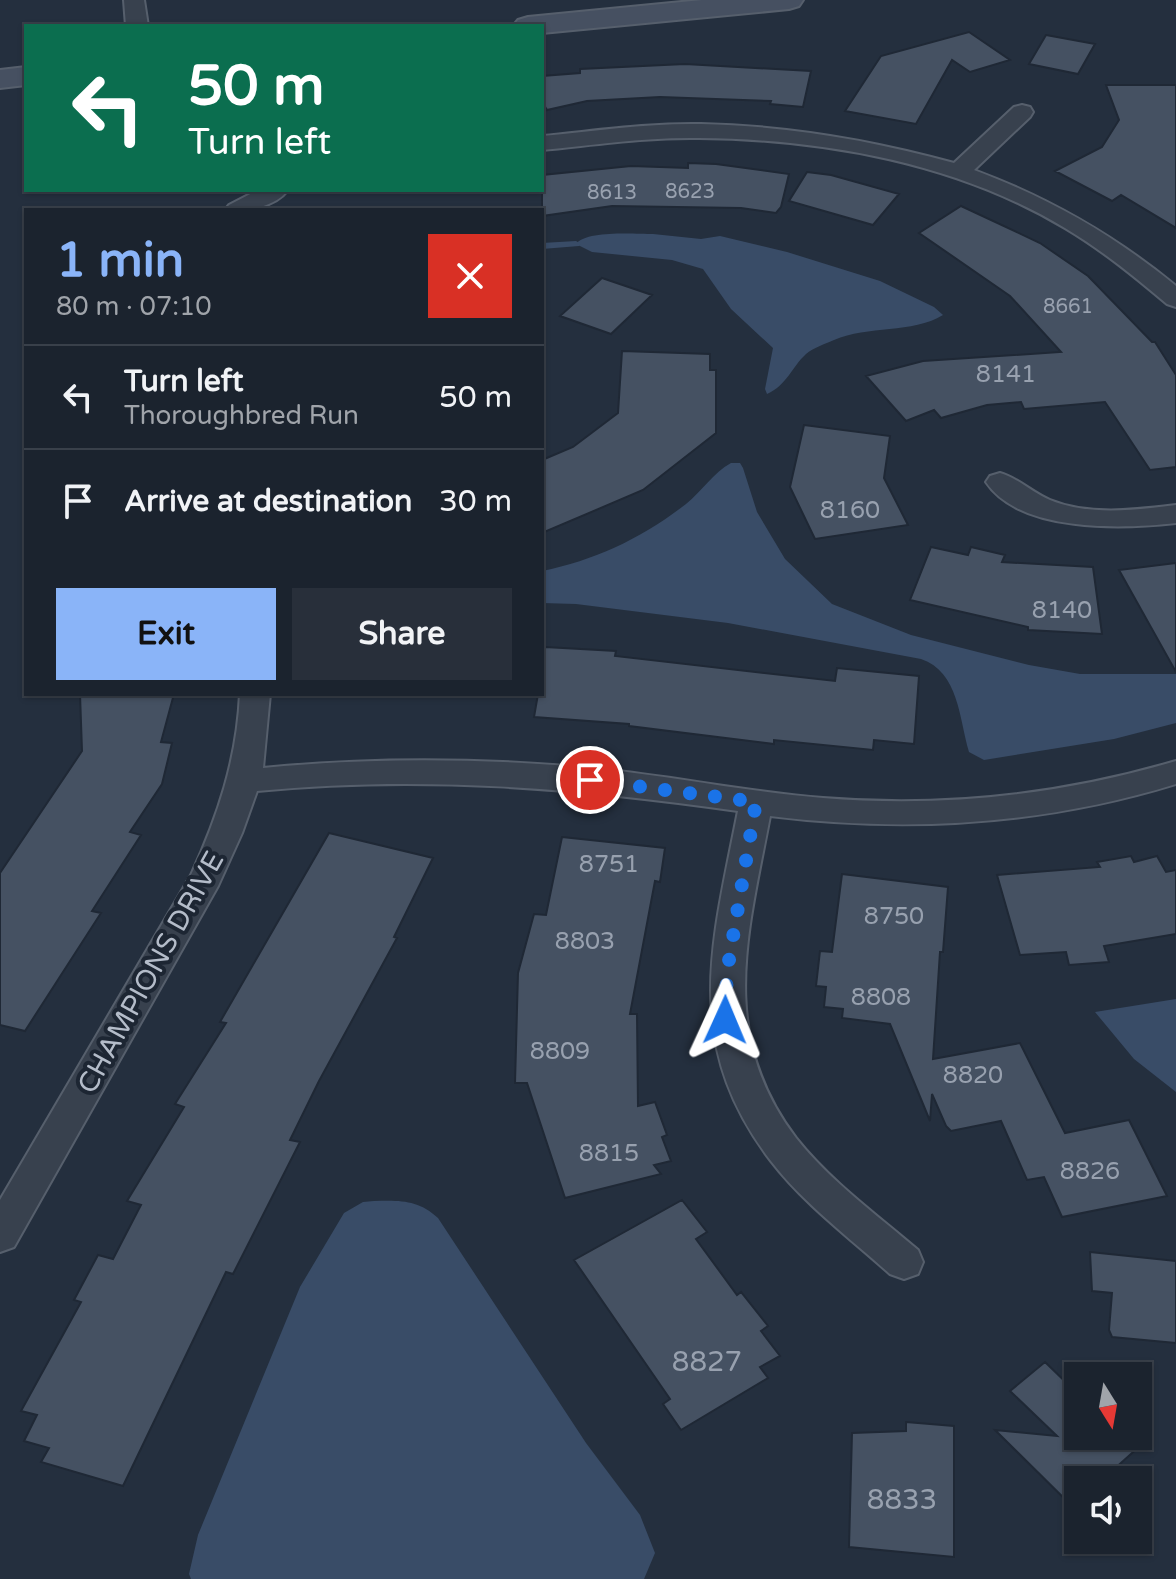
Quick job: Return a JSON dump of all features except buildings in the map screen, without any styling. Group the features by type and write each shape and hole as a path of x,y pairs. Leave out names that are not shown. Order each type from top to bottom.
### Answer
{"street":[{"path":"134,0 137,24"},
{"path":"544,24 789,0"},
{"path":"0,79 24,76"},
{"path":"958,172 1022,112"},
{"path":"544,143 661,132 764,134 856,145 958,172 1028,199 1090,233 1146,272 1176,299"},
{"path":"241,208 272,192"},
{"path":"1000,482 1045,508 1091,519 1119,521 1176,514"},
{"name":"CHAMPIONS DRIVE","path":"0,1235 206,877 227,834 244,781 254,730 255,696"},
{"path":"244,781 354,771 446,770 607,781 756,802 883,814 976,813 1050,805 1119,791 1176,772"},
{"path":"756,802 727,972 725,1020 732,1054 751,1102 784,1150 904,1262"}],"water":[{"path":"653,234 701,239 720,236 787,252 880,281 934,307 943,315 918,325 847,335 819,346 806,354 784,381 767,394 765,389 773,348 731,309 703,269 672,260 592,252 576,244 600,235"},
{"path":"731,463 740,463 757,512 785,559 832,604 911,635 1029,665 1080,674 1176,674 1176,723 1114,739 984,760 969,752 950,685 934,665 921,659 728,623 576,604 544,603 544,570 600,554 653,527 686,504"},
{"path":"1176,999 1176,1092 1134,1059 1095,1012"},
{"path":"363,1202 409,1202 438,1218 586,1443 640,1515 655,1553 644,1579 191,1579 189,1574 198,1535 300,1287 344,1213"}],"waterway":[{"path":"544,246 576,244"}],"route":[{"path":"590,780 756,802 727,972 725,1020"}]}
